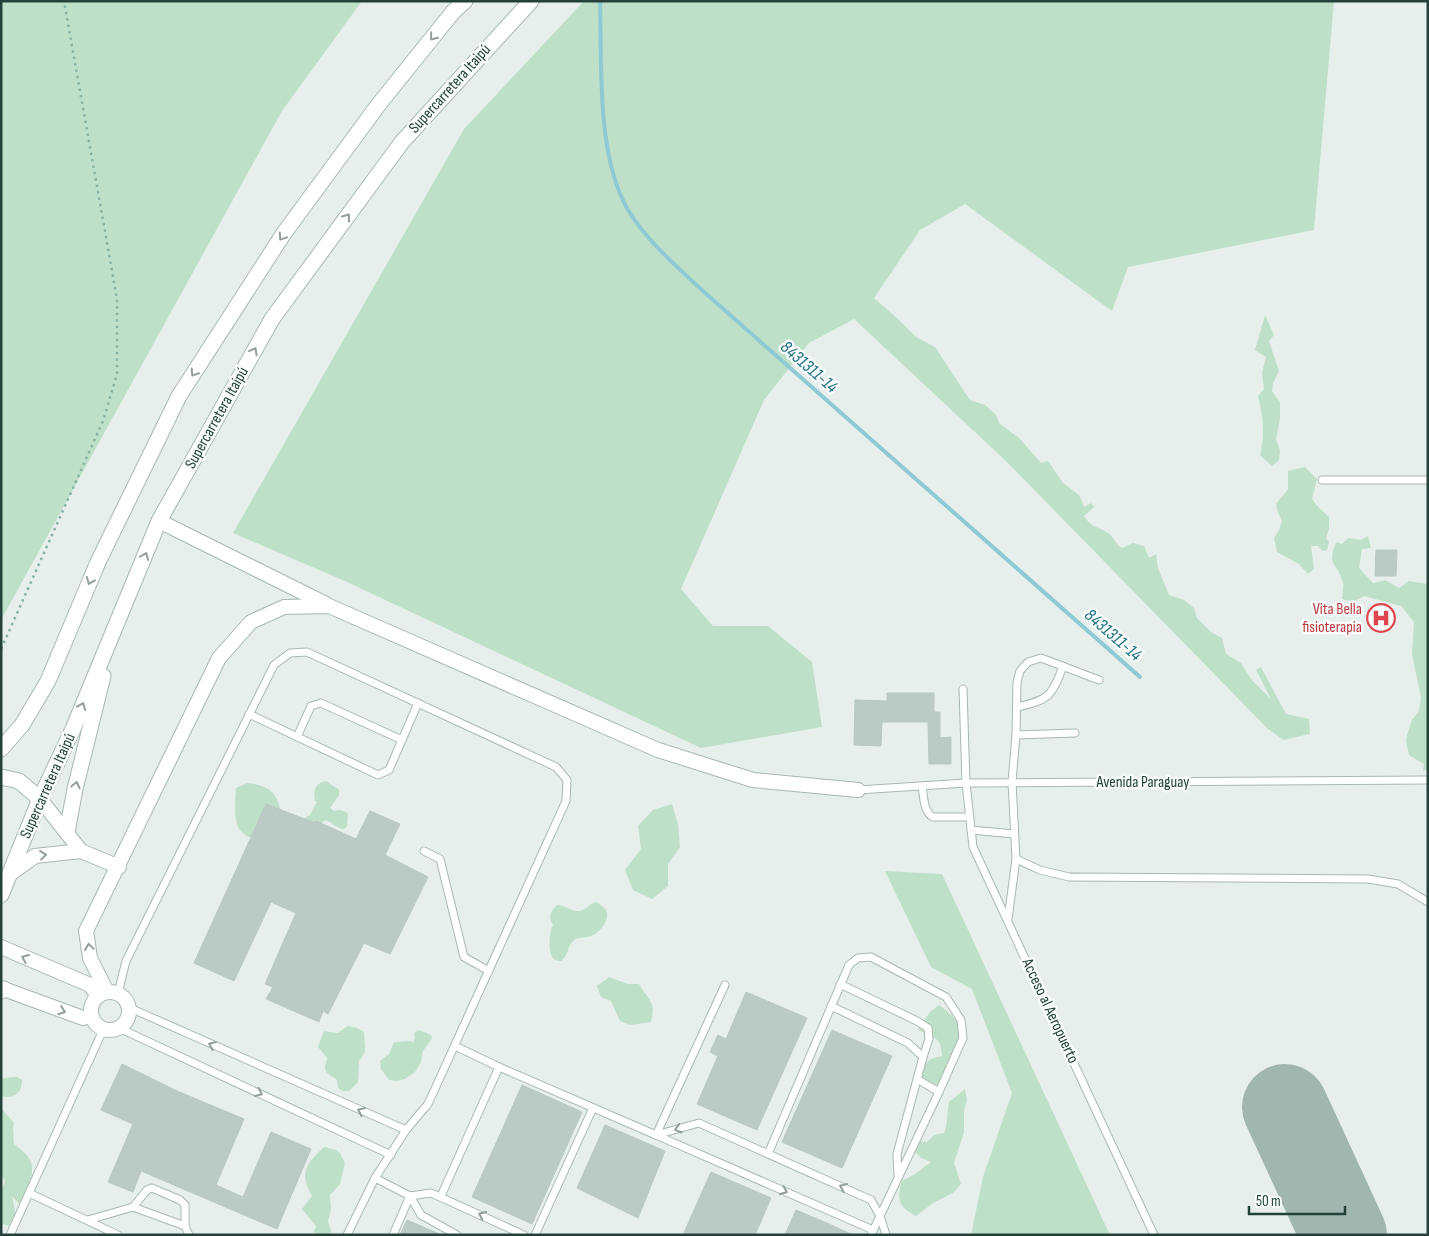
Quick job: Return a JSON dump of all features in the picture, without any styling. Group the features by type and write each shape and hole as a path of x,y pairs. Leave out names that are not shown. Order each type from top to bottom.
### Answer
{"street":[{"path":"1,749 22,725 48,681 98,562 179,396 284,233 378,104 453,12 465,1"},
{"name":"Supercarretera Itaipú","path":"1,895 40,799 73,729 160,521 272,319 402,142 532,1"},
{"path":"160,521 329,606 658,750 753,780 858,790"},
{"path":"67,832 75,789 102,681 126,601"},
{"path":"108,994 90,958 86,931 119,867 219,658 252,622 284,607 329,606"},
{"path":"1,777 19,781 40,799 81,851"},
{"path":"10,874 35,856 81,851 119,867"},
{"path":"1,948 108,994 125,999 130,1008 127,1021 119,1028 109,1031 97,1026 91,1016 91,1005 108,994"},
{"path":"2,989 83,1018 91,1016"}],"lane":[{"path":"1322,480 1428,480"},
{"path":"108,994 274,665 290,653 306,652 556,767 567,780 566,801 428,1104 406,1130 375,1178 347,1235"},
{"path":"1008,920 1016,859 1012,782 1017,706 1015,695 1020,671 1028,662 1041,658 1099,680"},
{"path":"1017,706 1044,699 1056,684 1063,666"},
{"name":"Acceso al Aeropuerto","path":"963,689 966,783 973,847 1154,1235"},
{"path":"249,714 378,775 389,770 418,703"},
{"path":"297,737 311,706 321,704 402,740"},
{"path":"1016,734 1074,732"},
{"name":"Avenida Paraguay","path":"858,790 1012,782 1428,780"},
{"path":"922,786 926,808 933,817 969,817"},
{"path":"971,830 1014,834"},
{"path":"424,850 440,859 464,957 489,971"},
{"path":"1016,859 1040,870 1069,877 1368,879 1398,884 1428,902"},
{"path":"455,1046 872,1232 940,1092 963,1038 961,1020 946,997 871,957 858,958 849,966 840,984 768,1154"},
{"path":"840,984 928,1028 929,1039 897,1154 898,1176"},
{"path":"656,1135 725,985"},
{"path":"831,1006 908,1043 923,1056"},
{"path":"130,1008 406,1130"},
{"path":"119,1028 391,1155"},
{"path":"10,1235 103,1030"},
{"path":"441,1196 499,1066"},
{"path":"917,1079 940,1092"},
{"path":"536,1235 593,1108"},
{"path":"656,1135 699,1123 871,1200 880,1216 886,1235"},
{"path":"375,1178 410,1196 421,1215 457,1235"},
{"path":"134,1207 147,1190 152,1188 180,1200 185,1205 185,1226 189,1235"},
{"path":"29,1193 118,1235"},
{"path":"410,1196 431,1193 441,1196 524,1235"},
{"path":"393,1235 410,1196"},
{"path":"88,1220 134,1207 185,1226"}],"path":[{"path":"1,649 102,421 117,374 117,299 64,1"}],"green space":[{"path":"1,1 362,1 282,111 1,620"},
{"path":"584,1 1334,1 1314,230 1128,267 1112,311 965,204 920,230 874,298 916,337 935,347 970,400 985,405 996,415 999,423 1019,438 1041,463 1048,461 1063,483 1079,495 1084,507 1091,503 1094,507 1084,516 1090,523 1108,533 1122,548 1133,543 1144,546 1149,558 1156,554 1158,568 1169,595 1184,600 1194,608 1197,618 1211,632 1222,638 1226,654 1241,663 1251,679 1271,699 1256,670 1261,667 1286,714 1309,719 1310,734 1283,740 1267,728 1007,462 854,319 809,343 764,400 681,589 713,626 768,626 812,662 822,727 701,748 347,582 233,533 464,129"},
{"path":"1265,315 1274,335 1269,341 1279,371 1273,383 1272,391 1280,402 1280,419 1276,439 1280,451 1279,460 1272,466 1260,455 1263,426 1258,396 1264,389 1262,373 1266,357 1255,350"},
{"path":"1305,467 1317,479 1312,499 1329,517 1329,529 1326,538 1329,542 1327,550 1323,551 1318,546 1311,546 1314,569 1308,574 1299,564 1277,552 1274,538 1282,521 1276,506 1288,489 1288,471"},
{"path":"1368,536 1371,548 1362,549 1359,568 1373,583 1385,580 1399,588 1409,581 1428,584 1428,769 1423,771 1424,764 1409,755 1406,741 1412,720 1419,711 1421,698 1412,654 1414,622 1401,606 1364,596 1353,602 1342,599 1343,583 1333,561 1332,556 1336,542 1342,544 1348,538 1361,540"},
{"path":"326,781 339,790 339,795 330,808 334,811 340,810 348,814 347,826 344,829 325,820 317,826 301,820 310,815 317,802 314,797 317,785"},
{"path":"247,783 262,786 272,792 276,797 280,810 281,818 260,840 243,834 236,821 236,788"},
{"path":"672,804 678,824 680,847 668,864 668,886 652,899 633,890 625,870 641,849 638,826 653,810"},
{"path":"885,871 942,874 1110,1235 971,1235 983,1177 1012,1093 972,989 931,967"},
{"path":"597,902 606,910 606,922 591,936 575,939 564,958 561,961 555,960 551,955 550,947 553,925 550,914 557,905 581,911"},
{"path":"609,977 628,984 639,984 652,1005 651,1022 630,1025 620,1021 611,1001 601,997 597,986"},
{"path":"939,1005 955,1020 961,1034 960,1040 951,1055 945,1075 938,1085 928,1083 920,1076 927,1062 942,1056 940,1044 932,1036 918,1030 930,1012"},
{"path":"348,1026 364,1032 365,1049 359,1061 358,1082 349,1091 343,1091 338,1088 337,1080 326,1072 327,1058 318,1047 324,1031 338,1033"},
{"path":"419,1030 431,1035 432,1038 423,1051 421,1062 415,1072 405,1079 389,1080 381,1069 380,1061 389,1054 394,1042 411,1041 413,1043 414,1033"},
{"path":"17,1077 22,1080 21,1088 13,1096 1,1096 1,1079"},
{"path":"965,1089 967,1100 964,1110 964,1132 954,1163 961,1184 953,1193 933,1203 916,1216 900,1202 900,1187 902,1181 931,1162 921,1158 913,1150 917,1141 927,1142 934,1135 944,1133 949,1102"},
{"path":"1,1108 14,1123 14,1144 28,1156 32,1169 28,1189 19,1204 12,1196 16,1217 11,1227 1,1223 1,1192 5,1181 1,1174"},
{"path":"324,1147 340,1153 345,1163 340,1184 330,1195 331,1210 328,1221 331,1231 330,1235 317,1235 314,1231 316,1226 302,1209 312,1196 306,1181 306,1169 313,1158"}],"building":[{"path":"1376,550 1397,550 1396,576 1375,576"},
{"path":"887,693 934,693 934,712 940,712 940,738 951,737 951,764 929,764 928,722 882,722 881,746 854,745 855,700 887,701"},
{"path":"266,804 315,823 316,821 356,839 370,811 400,824 385,855 428,877 390,954 364,943 328,1014 323,1011 319,1022 266,999 273,987 265,984 296,913 271,902 234,981 194,963"},
{"path":"746,992 807,1018 757,1130 697,1104 718,1056 710,1052 718,1035 726,1039"},
{"path":"832,1030 892,1056 842,1168 782,1142"},
{"path":"122,1064 177,1091 244,1119 216,1185 243,1197 271,1132 311,1149 277,1229 141,1171 133,1192 108,1182 133,1124 101,1110"},
{"path":"522,1085 582,1112 532,1224 472,1197"},
{"path":"605,1125 665,1151 638,1218 577,1188"},
{"path":"711,1172 771,1198 755,1235 683,1235"},
{"path":"796,1210 829,1224 853,1235 785,1235"},
{"path":"407,1220 442,1235 400,1235"}],"waterway":[{"name":"8431311-14","path":"600,1 601,80 610,163 628,210 644,232 662,253 703,291 1140,677"}],"runway":[{"path":"1285,1107 1344,1235"}],"place":[{"name":"Vita Bella fisioterapia","path":"1381,618"}]}
